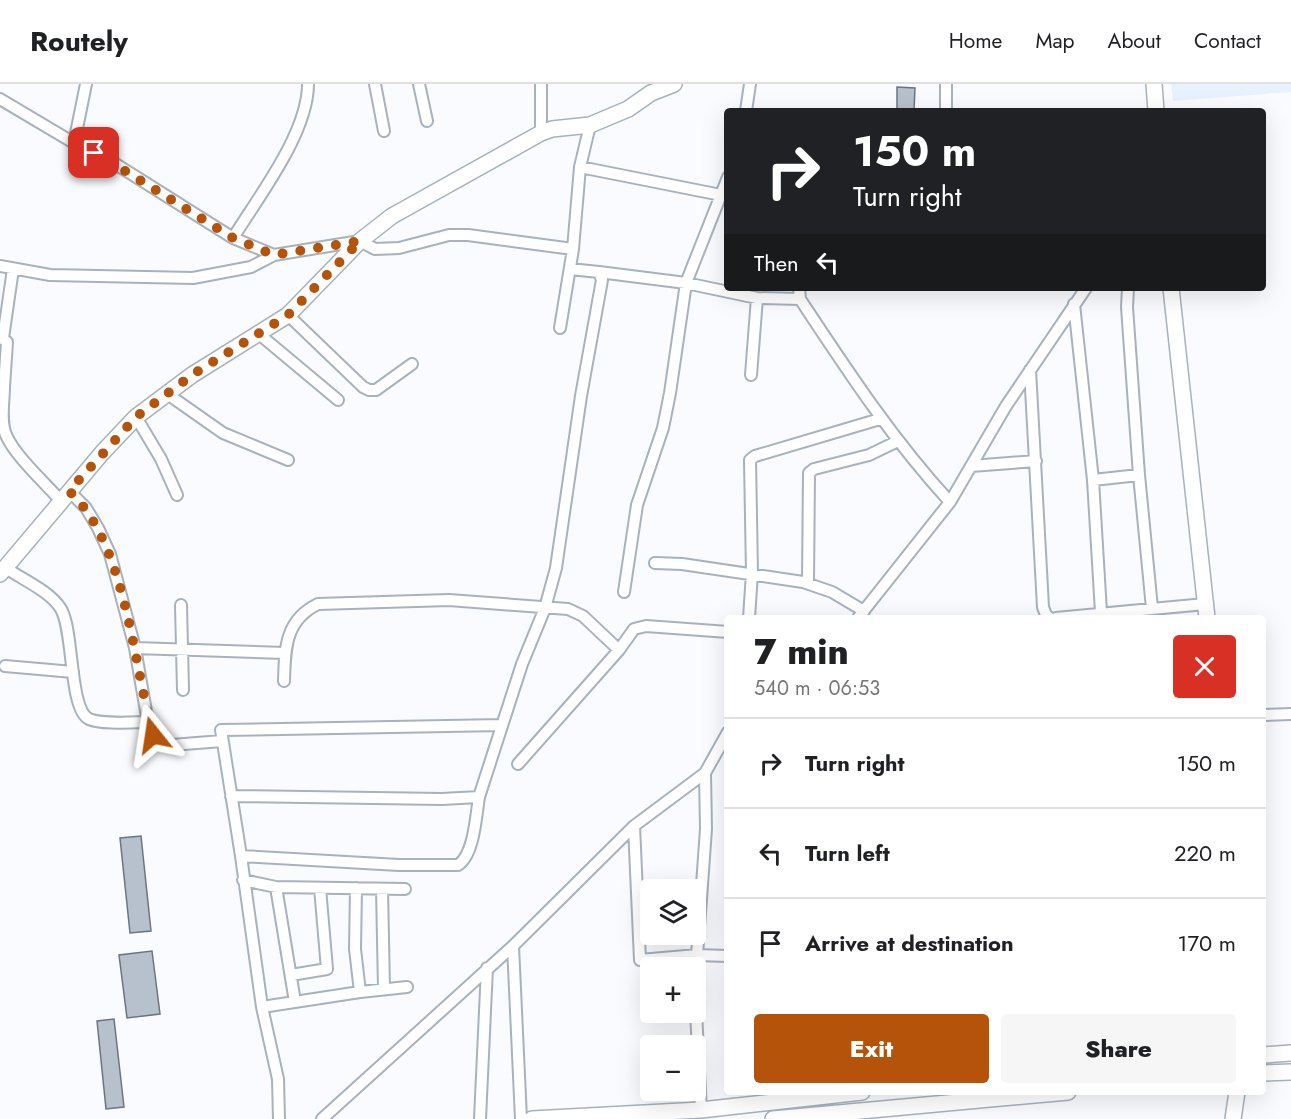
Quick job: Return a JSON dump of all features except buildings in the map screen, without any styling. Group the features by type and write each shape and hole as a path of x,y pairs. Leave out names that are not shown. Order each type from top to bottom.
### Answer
{"main road":[{"path":"3,571 65,496 136,417 166,393 288,315 360,241 392,216 541,133 552,129 590,125 628,109 651,93 674,84"},
{"path":"1154,84 1156,108"},
{"path":"1171,291 1206,611"},
{"path":"1266,1055 1291,1053"},
{"path":"1266,1073 1291,1072"},
{"path":"532,1119 700,1110 812,1095"},
{"path":"772,1119 1035,1095"},
{"path":"1233,1119 1237,1095"}],"street":[{"path":"74,143 86,84"},
{"path":"233,238 296,134 308,95 308,84"},
{"path":"375,84 384,131"},
{"path":"419,84 427,121"},
{"path":"541,84 541,133"},
{"path":"746,108 750,84"},
{"path":"946,84 946,108"},
{"path":"0,99 114,164 233,238 274,255"},
{"path":"560,328 573,249 580,167 590,125"},
{"path":"580,167 724,195 686,283 663,428 637,506 624,592"},
{"path":"0,266 50,276 193,278 251,267 274,255 360,241 375,249 399,248 449,235 468,235 573,249"},
{"path":"13,269 1,337 6,342 7,349 2,387 3,434 21,456 65,496 86,508 98,528 110,554 135,648 153,735 160,743 182,745 222,741"},
{"path":"570,269 686,283 757,298 799,294 880,419 950,502"},
{"path":"241,856 399,865 458,865 465,861 470,850 479,797 522,664 545,608 556,568 581,396 602,280 599,273"},
{"path":"656,562 752,573 808,583 832,592 861,614 950,502 1030,369 1084,291"},
{"path":"1128,291 1127,307 1139,475 1152,608"},
{"path":"751,375 757,298"},
{"path":"1074,304 1093,480 1101,612"},
{"path":"288,315 363,387 369,390 376,390 412,364"},
{"path":"259,334 338,400"},
{"path":"1030,369 1042,607 1046,615"},
{"path":"166,393 223,433 288,460"},
{"path":"136,417 161,459 177,495"},
{"path":"749,615 752,573 750,460 755,456 880,419"},
{"path":"808,583 808,473 814,469 869,456 898,441"},
{"path":"971,466 1036,461"},
{"path":"1093,480 1139,475"},
{"path":"3,571 46,595 62,611 79,705 86,716 90,719 104,721 149,722"},
{"path":"284,681 285,653 289,633 295,622 318,604 449,600 576,611 619,650"},
{"path":"181,604 183,690"},
{"path":"1078,615 1152,608 1206,611"},
{"path":"518,764 619,650 634,629 641,626 724,632"},
{"path":"135,648 285,653"},
{"path":"5,666 73,672"},
{"path":"1266,715 1291,714"},
{"path":"279,1119 278,1079 262,1007 221,730 502,725"},
{"path":"322,1119 513,946 634,826 705,773 724,739"},
{"path":"697,955 706,829 705,773"},
{"path":"231,796 441,799 479,797"},
{"path":"634,826 640,960 697,955 724,956"},
{"path":"243,880 276,887 405,889"},
{"path":"276,887 296,1002"},
{"path":"291,975 327,969 320,888"},
{"path":"356,888 355,949 360,992"},
{"path":"382,889 384,988"},
{"path":"513,946 521,1119"},
{"path":"480,1119 487,968"},
{"path":"262,1007 384,988 407,987"},
{"path":"696,1023 700,1110"}],"shaded area":[{"path":"1171,84 1291,84 1291,92 1173,101"}],"route":[{"path":"94,153 233,238 274,255 360,241 288,315 192,375 136,417 69,491 86,508 110,554 135,648 146,711 153,735"}]}
